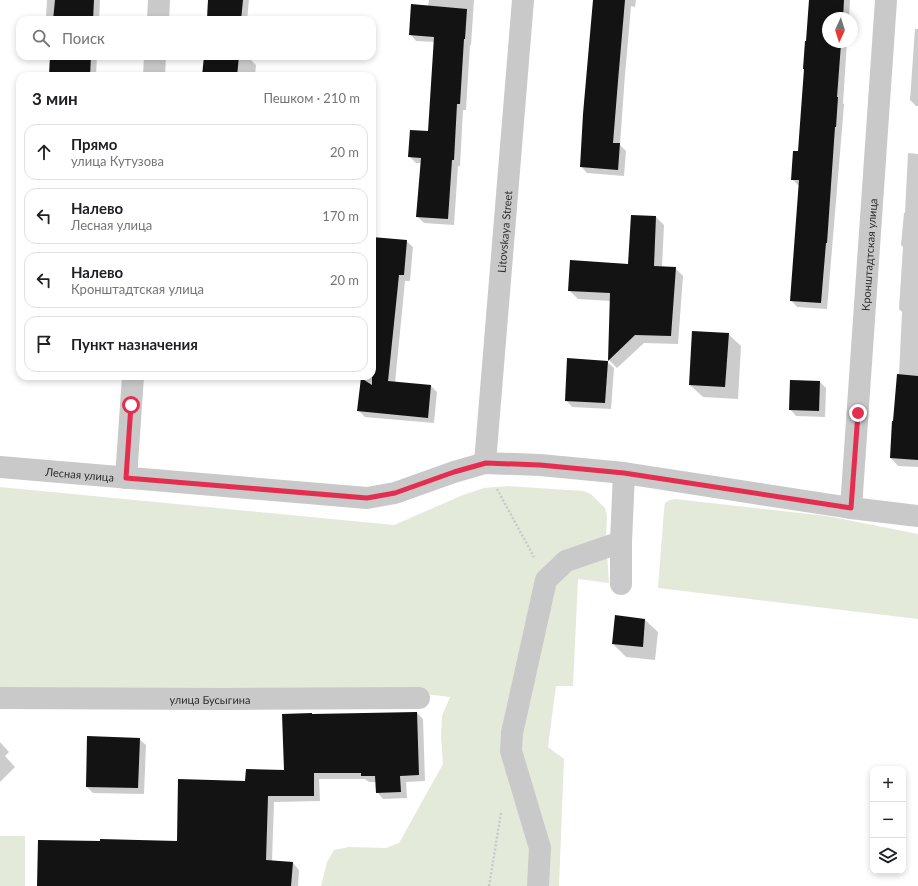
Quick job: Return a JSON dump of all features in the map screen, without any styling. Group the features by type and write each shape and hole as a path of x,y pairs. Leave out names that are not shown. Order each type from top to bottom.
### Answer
{"street":[{"path":"158,16 159,0"},
{"name":"Litovskaya Street","path":"486,463 523,0"},
{"name":"Кронштадтская улица","path":"851,508 886,0"},
{"path":"154,72 155,60"},
{"path":"126,478 133,380"},
{"name":"Лесная улица","path":"0,467 367,498 395,493 454,472 486,463 540,465 624,473 851,508 918,516"},
{"path":"621,584 624,473"},
{"path":"538,886 540,848 511,751 512,733 546,580 566,561 621,542"},
{"name":"улица Бусыгина","path":"0,698 419,698"}],"path":[{"path":"486,463 499,492 546,580"},
{"path":"489,886 501,811"}],"green space":[{"path":"508,486 583,491 591,494 605,508 607,516 606,537 609,583 578,579 573,686 556,686 548,747 564,759 559,886 321,886 327,862 334,850 349,847 386,848 399,843 443,764 441,736 442,716 450,697 400,691 0,698 0,487 394,525 463,495 484,488"},
{"path":"675,499 827,516 918,534 918,619 658,588 665,503"},
{"path":"0,836 25,836 25,886 0,886"}],"building":[{"path":"55,0 94,0 93,16 53,16"},
{"path":"208,0 243,0 241,16 207,16"},
{"path":"593,0 625,0 613,143 620,143 618,170 580,167"},
{"path":"809,0 844,0 843,12 822,12 822,48 841,48 836,127 821,303 790,301 799,180 791,180 793,151 798,151"},
{"path":"411,4 467,9 460,104 457,104 454,160 452,160 448,219 416,217 421,158 408,157 410,130 428,131 434,37 409,35"},
{"path":"50,60 91,60 90,72 49,72"},
{"path":"204,60 239,60 237,72 202,72"},
{"path":"631,215 656,216 654,266 676,267 671,336 635,335 608,361 610,293 568,291 570,260 628,264"},
{"path":"376,237 407,240 404,275 399,275 388,381 431,385 428,418 357,411 361,380 364,380 372,385 372,380 376,380"},
{"path":"692,331 729,333 725,387 689,385"},
{"path":"567,358 608,361 605,403 565,401"},
{"path":"897,374 918,376 918,460 890,458"},
{"path":"790,380 820,381 819,411 789,410"},
{"path":"615,615 645,619 643,647 612,644"},
{"path":"417,712 419,775 400,776 401,792 376,793 375,776 361,776 361,773 314,773 314,796 268,796 266,860 293,862 291,886 37,886 38,840 100,841 100,839 177,841 178,779 245,781 246,769 284,770 282,714"},
{"path":"87,736 140,738 138,788 86,787"}],"route":[{"path":"131,405 126,478 367,498 395,493 454,472 486,463 540,465 624,473 851,508 858,413"}]}
